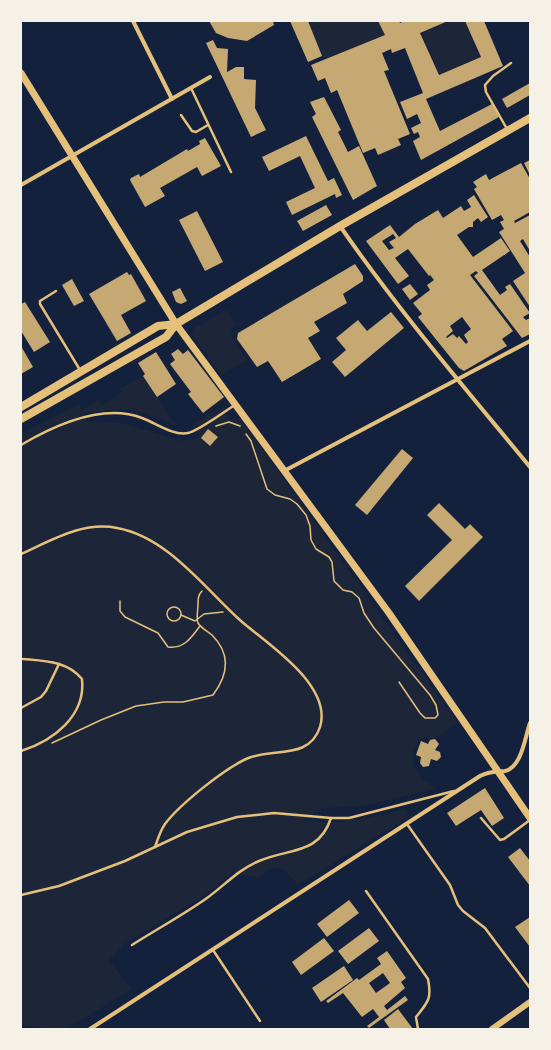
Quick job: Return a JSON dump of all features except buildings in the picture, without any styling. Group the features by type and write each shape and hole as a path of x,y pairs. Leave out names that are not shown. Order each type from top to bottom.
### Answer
{"main road":[{"path":"21,73 176,324 421,658 496,771 530,819"},
{"path":"21,419 166,337 176,324 340,226 530,118"},
{"path":"21,406 158,326 176,324"}],"street":[{"path":"133,21 172,99"},
{"path":"21,186 210,77"},
{"path":"340,226 367,265 530,467"},
{"path":"284,471 459,380 530,341"},
{"path":"90,1029 457,790 485,773 506,770 516,764 530,723"},
{"path":"492,1029 530,1002"}],"lane":[{"path":"508,131 486,92 485,85 493,76 512,63"},
{"path":"191,88 231,172"},
{"path":"181,115 192,132 196,132 208,126"},
{"path":"56,291 44,298 40,304 81,372"},
{"path":"21,445 59,426 105,414 124,413 133,415 170,430 189,433 235,405"},
{"path":"21,554 82,529 97,526 117,528 134,532 153,543 208,586 233,612 287,658 305,678 314,692 320,707 321,721 320,727 314,739 303,748 296,751 251,757 222,773 169,820 161,832 155,847"},
{"path":"21,751 41,744 53,736 66,724 78,706 82,694 82,679 68,666 50,661 23,659"},
{"path":"21,708 41,697 46,691 59,664"},
{"path":"21,895 59,886 125,861 202,826 243,816 274,813 331,818 366,815 457,790"},
{"path":"132,945 207,898 251,864 269,857 298,850 314,843 327,831 331,818"},
{"path":"481,818 500,840 504,839 530,819"},
{"path":"407,823 450,885 458,905 463,911 485,928 530,988"},
{"path":"366,892 428,979 430,992 428,1002 416,1017 418,1029"},
{"path":"213,949 260,1021"}],"path":[{"path":"206,422 213,426 229,422 242,427"},
{"path":"244,432 250,442 267,489 275,495 290,499 297,504 306,515 310,526 311,540 316,549 329,557 332,562 334,581 343,590 352,592 359,598 364,613 374,628 430,695 436,705 438,714 435,718 425,718 420,714 399,682"},
{"path":"48,745 101,720 136,706 164,702 183,702 213,695 220,685 227,666 220,643 200,626 197,619 198,597 200,593 208,586"},
{"path":"120,601 120,611 126,617 158,633 168,647 180,647 192,638 200,626"},
{"path":"181,615 178,619 171,620 168,617 167,611 172,607 177,607 181,615 192,621 204,614 212,612 233,612"}],"shaded area":[{"path":"308,21 378,21 385,35 324,59"},
{"path":"450,21 465,21 480,57 439,74 422,33"},
{"path":"227,310 236,325 232,329 231,335 247,360 221,375 191,334 193,329"},
{"path":"143,376 177,427 152,415 122,409 84,414 88,422 121,423 182,441 200,437 191,424 216,410 224,408 231,420 240,418 458,723 435,739 424,737 420,740 415,749 413,764 417,773 435,789 357,807 322,808 303,821 342,822 405,809 410,816 298,885 284,869 273,867 258,878 233,873 204,896 127,942 109,960 131,989 67,1029 51,1029 21,1024 21,434 79,404 82,410 99,400 102,405 122,392 120,389"}]}
